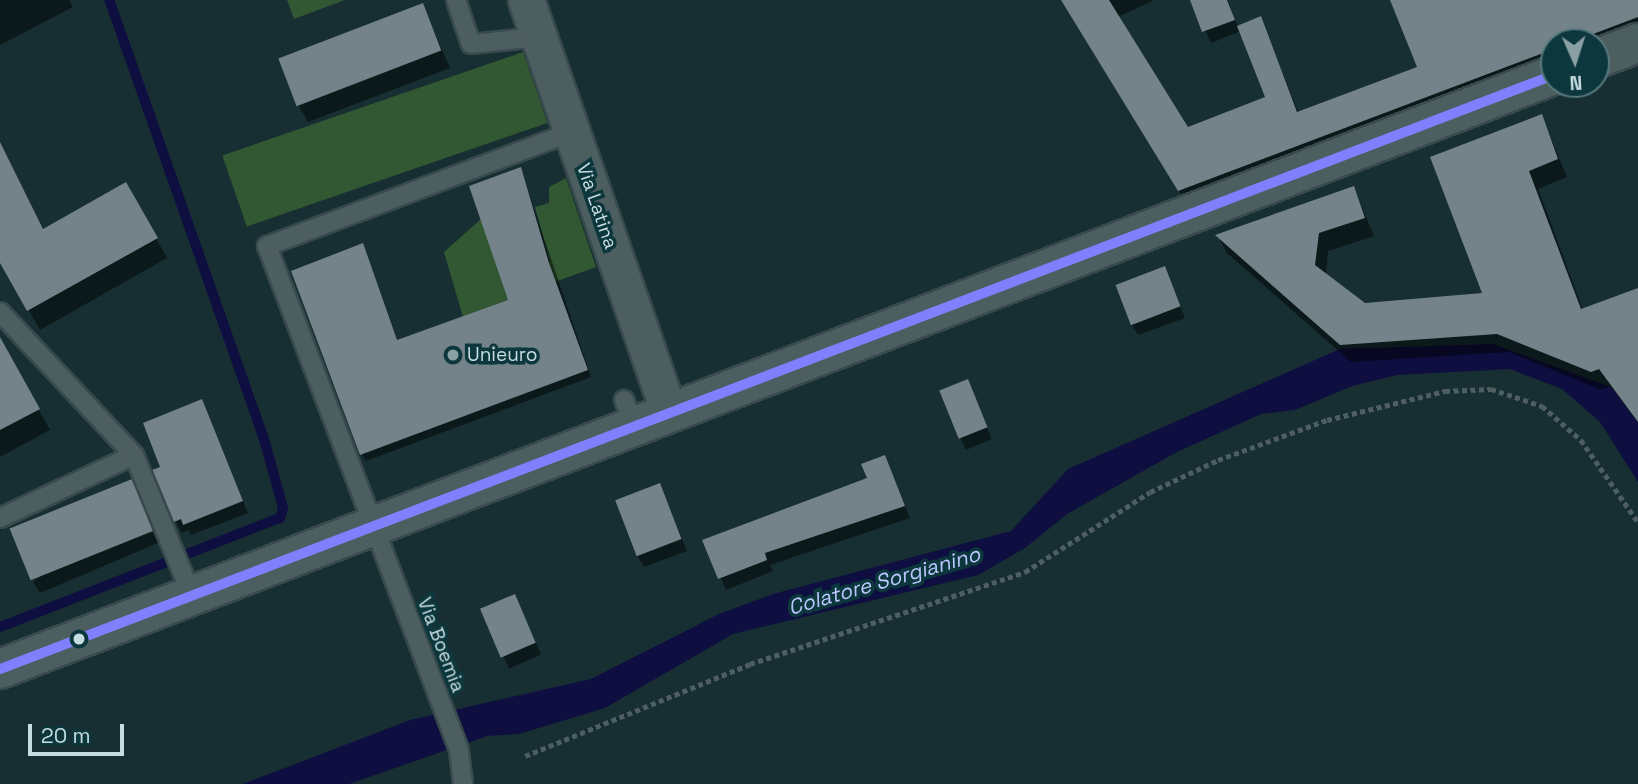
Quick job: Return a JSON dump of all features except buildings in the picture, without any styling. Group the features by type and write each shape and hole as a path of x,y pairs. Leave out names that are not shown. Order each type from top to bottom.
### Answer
{"street":[{"name":"Via Latina","path":"526,0 572,132 642,412"},
{"path":"1610,54 1638,43"},
{"path":"0,669 186,583 373,523 642,412 1540,80"}],"lane":[{"path":"456,0 471,44 539,37"},
{"name":"Via Boemia","path":"463,784 459,750 267,246 572,132"},
{"path":"0,312 135,455 186,583"},
{"path":"0,518 135,455"}],"path":[{"path":"525,756 750,664 1025,572 1150,492 1218,460 1326,420 1445,391 1490,390 1542,406 1581,440 1638,522"}],"green space":[{"path":"287,0 345,0 294,19"},
{"path":"523,52 547,123 247,226 222,156"},
{"path":"566,178 596,267 541,287 535,268 550,262 535,207 549,203 549,187"},
{"path":"481,219 508,300 463,317 444,252"}],"water":[{"name":"Colatore Sorgianino","path":"1493,344 1611,387 1638,423 1638,482 1600,422 1562,389 1510,369 1397,375 1352,386 1295,410 1261,414 1177,452 1067,514 1025,548 978,575 733,634 605,708 519,734 487,736 349,784 243,784 410,720 591,679 719,614 773,594 1011,531 1068,469 1340,349"}],"waterway":[{"path":"0,627 280,518 283,508 265,442 109,0"}],"transit line":[{"path":"0,669 1540,80"}],"place":[{"name":"Unieuro","path":"453,355"}]}
